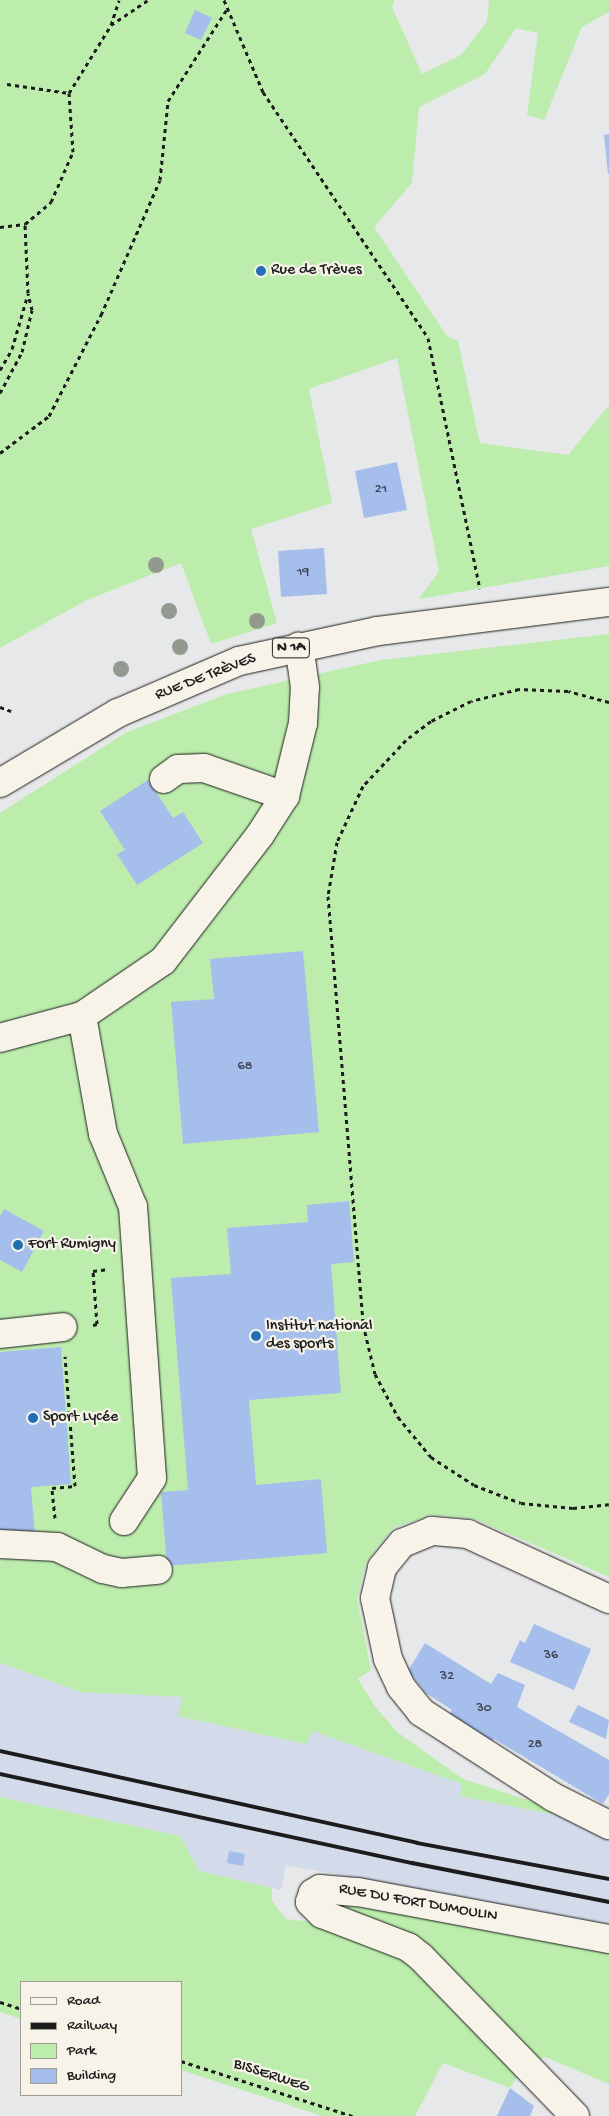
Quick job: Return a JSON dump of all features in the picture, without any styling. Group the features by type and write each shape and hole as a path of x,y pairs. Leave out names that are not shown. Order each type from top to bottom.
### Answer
{"street":[{"name":"RUE DE TRÈVES","path":"0,783 118,714 239,661 299,646 378,631 609,602"},
{"path":"0,1038 82,1016 163,961 260,835 285,796 303,723 305,687 299,646"},
{"path":"164,779 178,769 204,768 285,796"},
{"path":"82,1016 103,1134 133,1207 152,1478 124,1521"},
{"path":"0,1334 63,1327"},
{"path":"609,1599 468,1534 432,1531 402,1543 382,1568 375,1598 388,1659 401,1687 421,1712 553,1797 609,1825"},
{"path":"0,1544 57,1548 103,1569 122,1573 158,1570"},
{"name":"RUE DU FORT DUMOULIN","path":"575,2116 421,1957 392,1940 322,1914 310,1902 313,1893 320,1889 358,1892 609,1939"}],"path":[{"path":"0,227 25,224 51,202 73,152 69,93 111,25 119,0"},
{"path":"111,25 148,0"},
{"path":"224,0 264,92 428,338 486,617"},
{"path":"0,452 49,416 101,315 160,180 168,101 227,8"},
{"path":"7,84 69,93"},
{"path":"0,393 22,352 32,310 28,293 25,224"},
{"path":"0,370 12,349 28,293"},
{"path":"609,702 568,691 519,689 471,701 431,721 406,740 363,786 337,842 328,896 363,1324 375,1374 398,1417 431,1457 474,1484 520,1503 573,1508 609,1504"},
{"path":"0,707 11,711"},
{"path":"55,1517 52,1488 76,1486 63,1327 97,1324 93,1270"},
{"path":"0,2002 20,2009"},
{"name":"BISSERWEG","path":"182,2061 352,2116"}],"shaded area":[{"path":"0,1663 81,1692 183,1697 179,1716 306,1744 313,1731 463,1784 461,1796 562,1816 609,1840 609,1925 286,1865 281,1890 198,1871 180,1836 0,1797"}],"green space":[{"path":"0,0 395,0 392,7 422,74 461,55 487,22 489,0 609,0 609,12 582,27 544,120 527,115 538,33 516,28 485,74 419,107 412,183 374,227 447,336 458,341 480,443 568,455 609,405 609,566 419,599 439,571 397,358 309,389 332,503 251,529 277,623 211,644 181,563 87,600 0,648"},
{"path":"609,634 609,1577 474,1519 431,1515 393,1528 366,1563 357,1598 371,1670 358,1679 374,1705 397,1732 463,1779 543,1805 562,1816 460,1796 462,1784 313,1731 306,1744 178,1716 183,1697 81,1692 0,1663 0,813 127,732 227,694 381,660"},
{"path":"0,1797 180,1836 199,1871 272,1888 272,1901 286,1919 348,1926 310,1902 486,1903 609,1925 609,2084 545,2057 524,2065 510,2088 443,2063 415,2116 322,2116 182,2070 182,1981 20,1981 20,2019 0,2012"}],"building":[{"path":"195,10 212,18 201,40 185,33"},
{"path":"609,134 609,174 608,174 604,135"},
{"path":"397,462 407,510 364,518 355,471"},
{"path":"324,548 327,594 281,597 278,551"},
{"path":"148,780 173,818 183,812 203,843 137,885 117,854 125,850 100,811"},
{"path":"303,951 319,1132 183,1144 171,1002 214,999 210,959"},
{"name":"Institut national des sports","path":"349,1201 354,1262 331,1264 341,1393 249,1400 256,1485 321,1479 327,1553 167,1566 161,1492 188,1490 171,1278 231,1274 227,1228 308,1222 307,1205"},
{"name":"Fort Rumigny","path":"4,1209 44,1231 22,1272 0,1260 0,1216"},
{"name":"Sport Lycée","path":"61,1347 71,1484 31,1487 35,1534 0,1536 0,1352"},
{"path":"534,1624 591,1649 574,1690 510,1662 520,1640 525,1643"},
{"path":"425,1643 491,1684 498,1673 525,1685 517,1707 609,1760 609,1794 603,1804 494,1739 490,1745 449,1716 452,1710 426,1693 408,1671"},
{"path":"578,1705 609,1720 606,1739 569,1722"},
{"path":"229,1851 245,1854 243,1866 227,1863"},
{"path":"510,2088 534,2106 530,2116 497,2116"}],"railway":[{"path":"0,1751 417,1843 609,1879"},
{"path":"0,1774 412,1863 609,1902"}],"place":[{"name":"Rue de Trèves","path":"261,271"},
{"name":"Fort Rumigny","path":"18,1245"},
{"name":"Institut national des sports","path":"256,1336"},
{"name":"Sport Lycée","path":"33,1418"}]}
